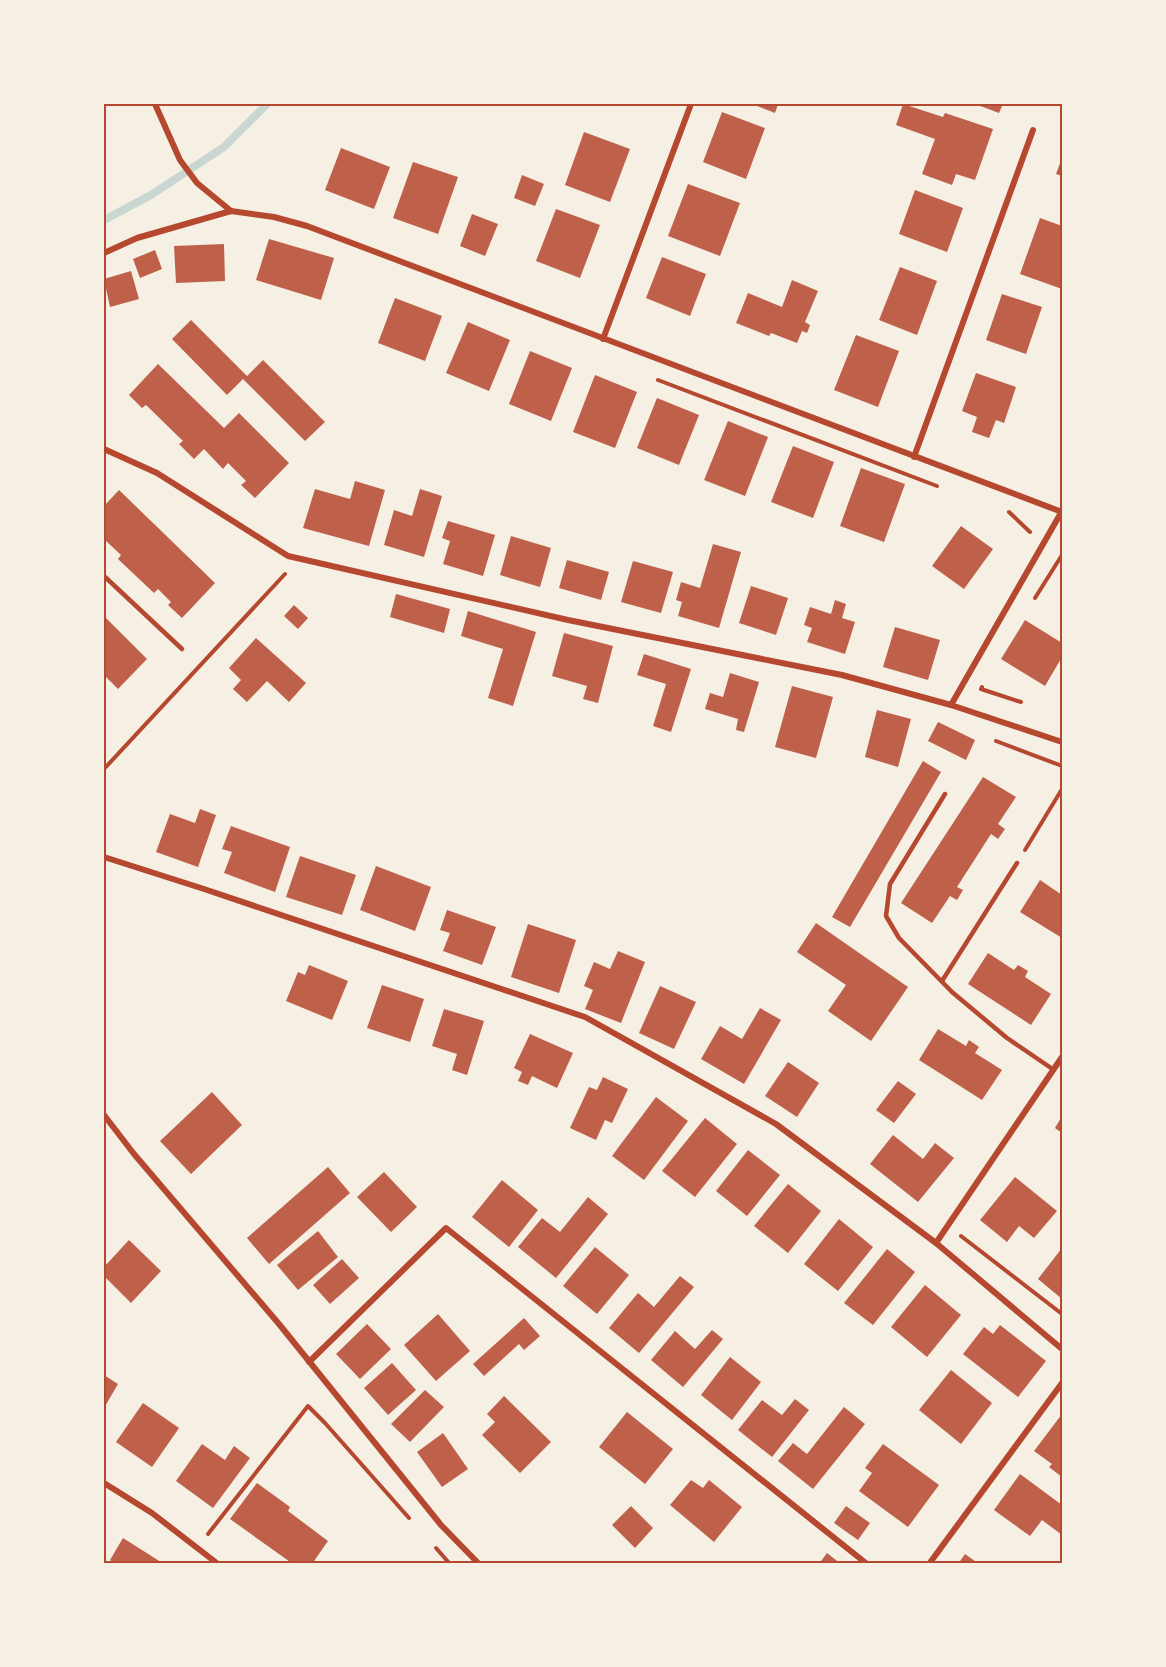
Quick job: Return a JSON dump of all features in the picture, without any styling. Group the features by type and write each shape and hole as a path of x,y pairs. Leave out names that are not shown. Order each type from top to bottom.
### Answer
{"street":[{"path":"155,104 180,160 197,183 231,211"},
{"path":"603,339 691,104"},
{"path":"914,456 1033,130"},
{"path":"104,254 137,238 231,211 274,217 308,226 1062,511 951,705"},
{"path":"104,449 157,472 288,556 568,620 842,675 951,705 1062,742"},
{"path":"104,857 585,1017 776,1124 936,1243 1062,1349"},
{"path":"936,1243 1062,1058"},
{"path":"104,1115 441,1525 479,1563"},
{"path":"309,1362 446,1228 867,1563"},
{"path":"929,1563 1062,1383"},
{"path":"104,1483 152,1513 218,1563"}],"lane":[{"path":"104,576 182,649"},
{"path":"945,794 890,884 886,916 899,938 942,981 1007,1038 1054,1070"},
{"path":"942,981 1017,863"}],"path":[{"path":"652,378 942,488"},
{"path":"1008,512 1043,544"},
{"path":"1032,603 1062,555"},
{"path":"104,769 299,559"},
{"path":"987,680 981,689 1021,702"},
{"path":"1017,863 1062,789"},
{"path":"948,1226 1062,1314"},
{"path":"198,1548 308,1406 410,1518"},
{"path":"432,1544 450,1563"}],"building":[{"path":"752,104 778,104 775,113"},
{"path":"903,104 943,117 945,113 993,129 975,180 956,174 952,185 922,174 935,139 896,125"},
{"path":"975,104 1003,104 999,113"},
{"path":"722,112 765,128 746,179 703,162"},
{"path":"584,132 630,149 610,202 565,185"},
{"path":"341,148 390,167 374,209 325,190"},
{"path":"1062,158 1062,176 1056,174"},
{"path":"413,162 458,177 438,234 393,218"},
{"path":"522,175 544,184 535,206 514,198"},
{"path":"688,184 740,203 720,256 668,236"},
{"path":"915,190 963,208 947,252 899,234"},
{"path":"556,209 600,225 580,278 536,261"},
{"path":"472,214 498,224 485,256 460,246"},
{"path":"1040,218 1062,226 1062,289 1020,274"},
{"path":"269,239 334,258 321,300 256,280"},
{"path":"224,244 225,281 176,283 174,246"},
{"path":"155,250 162,269 140,278 133,259"},
{"path":"662,257 706,274 690,316 646,298"},
{"path":"900,267 937,281 917,335 879,320"},
{"path":"131,271 139,299 110,307 104,279"},
{"path":"792,280 818,291 805,322 810,325 807,333 802,331 797,343 771,333 769,336 736,323 748,293 782,307"},
{"path":"1002,294 1042,307 1026,354 986,340"},
{"path":"395,298 442,316 425,361 378,343"},
{"path":"191,320 247,376 263,360 325,422 305,441 243,379 227,395 172,339"},
{"path":"468,322 510,340 489,391 446,373"},
{"path":"856,335 899,351 878,407 834,390"},
{"path":"530,351 572,368 551,421 509,404"},
{"path":"158,364 224,428 239,413 289,463 255,498 241,485 246,481 228,463 223,469 204,449 194,459 179,444 183,441 146,405 142,408 129,395"},
{"path":"976,373 1016,387 1004,423 996,420 989,438 972,432 977,417 962,411"},
{"path":"595,375 637,392 615,448 573,432"},
{"path":"657,398 699,415 679,465 637,448"},
{"path":"728,421 768,437 745,496 704,480"},
{"path":"793,446 834,462 813,518 771,502"},
{"path":"861,468 905,484 884,542 840,526"},
{"path":"355,481 385,490 369,546 303,528 315,489 350,499"},
{"path":"420,489 442,496 424,557 384,545 394,510 412,516"},
{"path":"119,490 215,583 182,618 168,605 171,602 158,589 154,593 118,559 121,555 106,541 104,543 104,506"},
{"path":"448,521 495,535 483,576 443,564 450,541 442,538"},
{"path":"961,526 993,549 964,589 932,566"},
{"path":"511,536 551,548 540,587 500,575"},
{"path":"713,544 741,552 719,628 678,616 682,602 676,600 681,582 700,588"},
{"path":"567,560 609,572 601,600 559,588"},
{"path":"633,561 673,572 661,613 621,602"},
{"path":"751,586 788,598 776,635 739,623"},
{"path":"396,594 450,609 444,633 390,617"},
{"path":"835,600 846,604 842,618 855,622 845,654 807,642 812,628 804,625 810,607 831,614"},
{"path":"294,605 308,618 298,629 284,616"},
{"path":"468,611 536,632 513,706 488,698 503,649 461,636"},
{"path":"104,616 147,659 118,689 104,675"},
{"path":"1025,620 1062,643 1062,657 1045,686 1001,659"},
{"path":"895,627 940,640 928,680 883,667"},
{"path":"564,633 613,646 598,703 583,699 587,686 552,676"},
{"path":"256,638 306,683 289,702 267,681 247,702 233,689 241,680 229,668"},
{"path":"644,654 691,669 671,732 653,726 666,684 637,675"},
{"path":"730,673 759,682 744,732 736,730 738,719 705,709 710,693 723,697"},
{"path":"792,686 833,697 816,758 775,747"},
{"path":"877,710 911,719 898,767 865,757"},
{"path":"938,722 975,740 966,760 928,741"},
{"path":"923,761 941,772 850,927 832,917"},
{"path":"983,777 1016,797 998,824 1005,829 998,839 991,834 957,887 963,890 957,900 950,896 932,923 901,903"},
{"path":"200,809 216,815 198,867 156,852 170,814 195,823"},
{"path":"231,826 290,847 275,892 224,873 232,852 222,849"},
{"path":"300,856 356,875 342,915 286,897"},
{"path":"376,866 431,887 415,931 360,910"},
{"path":"1040,880 1062,895 1062,938 1020,912"},
{"path":"447,910 496,927 482,965 443,951 450,933 440,930"},
{"path":"816,923 908,987 871,1041 828,1011 846,985 797,952"},
{"path":"528,924 576,940 559,993 511,977"},
{"path":"618,951 645,962 621,1023 585,1009 593,990 584,986 594,962 610,969"},
{"path":"988,953 1014,970 1018,965 1028,971 1025,977 1051,994 1031,1025 968,984"},
{"path":"309,965 348,981 332,1020 286,1001 298,972 305,975"},
{"path":"382,985 424,999 410,1042 367,1028"},
{"path":"660,986 696,1002 674,1049 639,1033"},
{"path":"760,1008 781,1020 744,1084 701,1059 720,1026 742,1039"},
{"path":"444,1009 484,1021 467,1075 452,1070 457,1054 432,1046"},
{"path":"938,1029 966,1046 969,1040 979,1047 975,1053 1002,1070 982,1100 919,1060"},
{"path":"530,1034 573,1053 557,1088 532,1076 528,1085 518,1081 522,1072 514,1068"},
{"path":"788,1062 819,1083 797,1117 765,1096"},
{"path":"603,1077 628,1089 612,1123 605,1120 596,1140 570,1128 589,1087 597,1090"},
{"path":"898,1081 916,1094 894,1123 876,1110"},
{"path":"212,1092 242,1125 191,1174 160,1141"},
{"path":"656,1097 688,1121 644,1180 612,1156"},
{"path":"1062,1116 1062,1133 1055,1128"},
{"path":"705,1118 737,1144 695,1197 662,1171"},
{"path":"893,1135 923,1159 935,1143 954,1158 918,1202 870,1164"},
{"path":"748,1150 780,1175 747,1216 716,1191"},
{"path":"328,1167 350,1193 269,1264 247,1238"},
{"path":"384,1172 417,1207 391,1232 357,1197"},
{"path":"1015,1177 1057,1211 1034,1238 1019,1226 1007,1242 980,1220"},
{"path":"502,1180 538,1210 509,1247 472,1217"},
{"path":"788,1184 821,1211 788,1253 754,1226"},
{"path":"588,1197 608,1214 556,1278 518,1247 542,1218 560,1232"},
{"path":"839,1219 873,1247 838,1291 804,1264"},
{"path":"318,1231 338,1257 298,1290 277,1265"},
{"path":"129,1240 161,1271 131,1303 104,1276 104,1267"},
{"path":"595,1247 629,1275 597,1314 563,1286"},
{"path":"1062,1248 1062,1299 1038,1279"},
{"path":"887,1249 915,1272 873,1325 844,1303"},
{"path":"342,1259 359,1278 330,1304 313,1285"},
{"path":"680,1276 694,1287 639,1353 609,1328 638,1293 654,1307"},
{"path":"925,1285 961,1315 927,1357 891,1327"},
{"path":"438,1314 470,1351 436,1381 404,1345"},
{"path":"524,1318 540,1336 524,1350 519,1344 484,1376 473,1364"},
{"path":"367,1324 391,1349 360,1379 336,1354"},
{"path":"1000,1325 1046,1361 1018,1397 963,1354 984,1327 993,1334"},
{"path":"712,1330 723,1339 683,1387 651,1360 675,1331 695,1349"},
{"path":"730,1357 761,1382 732,1420 701,1395"},
{"path":"392,1363 416,1390 388,1415 364,1388"},
{"path":"951,1370 992,1403 961,1444 919,1410"},
{"path":"104,1375 118,1384 104,1408"},
{"path":"425,1390 444,1407 410,1442 391,1424"},
{"path":"504,1396 551,1442 520,1473 482,1435 495,1422 487,1414"},
{"path":"795,1399 809,1410 772,1457 738,1430 762,1400 782,1415"},
{"path":"143,1403 179,1428 152,1467 116,1442"},
{"path":"844,1407 865,1424 813,1489 778,1461 793,1443 807,1454"},
{"path":"627,1412 673,1449 645,1484 599,1447"},
{"path":"1062,1414 1062,1477 1049,1467 1052,1464 1034,1451"},
{"path":"443,1433 468,1469 442,1487 417,1452"},
{"path":"202,1444 225,1460 234,1446 250,1458 213,1508 176,1481"},
{"path":"883,1444 939,1485 908,1527 859,1491 872,1473 865,1468"},
{"path":"1020,1474 1062,1505 1062,1535 1042,1520 1030,1536 994,1510"},
{"path":"691,1480 703,1488 709,1480 742,1507 714,1542 670,1505"},
{"path":"257,1483 290,1507 288,1511 328,1541 312,1564 293,1564 230,1519"},
{"path":"631,1506 653,1528 635,1548 612,1525"},
{"path":"846,1506 870,1523 858,1540 834,1523"},
{"path":"123,1538 164,1564 116,1564 110,1560"},
{"path":"827,1553 841,1564 819,1564"},
{"path":"965,1554 979,1564 958,1564"}],"waterway":[{"path":"104,220 151,195 224,147 267,104"}]}
